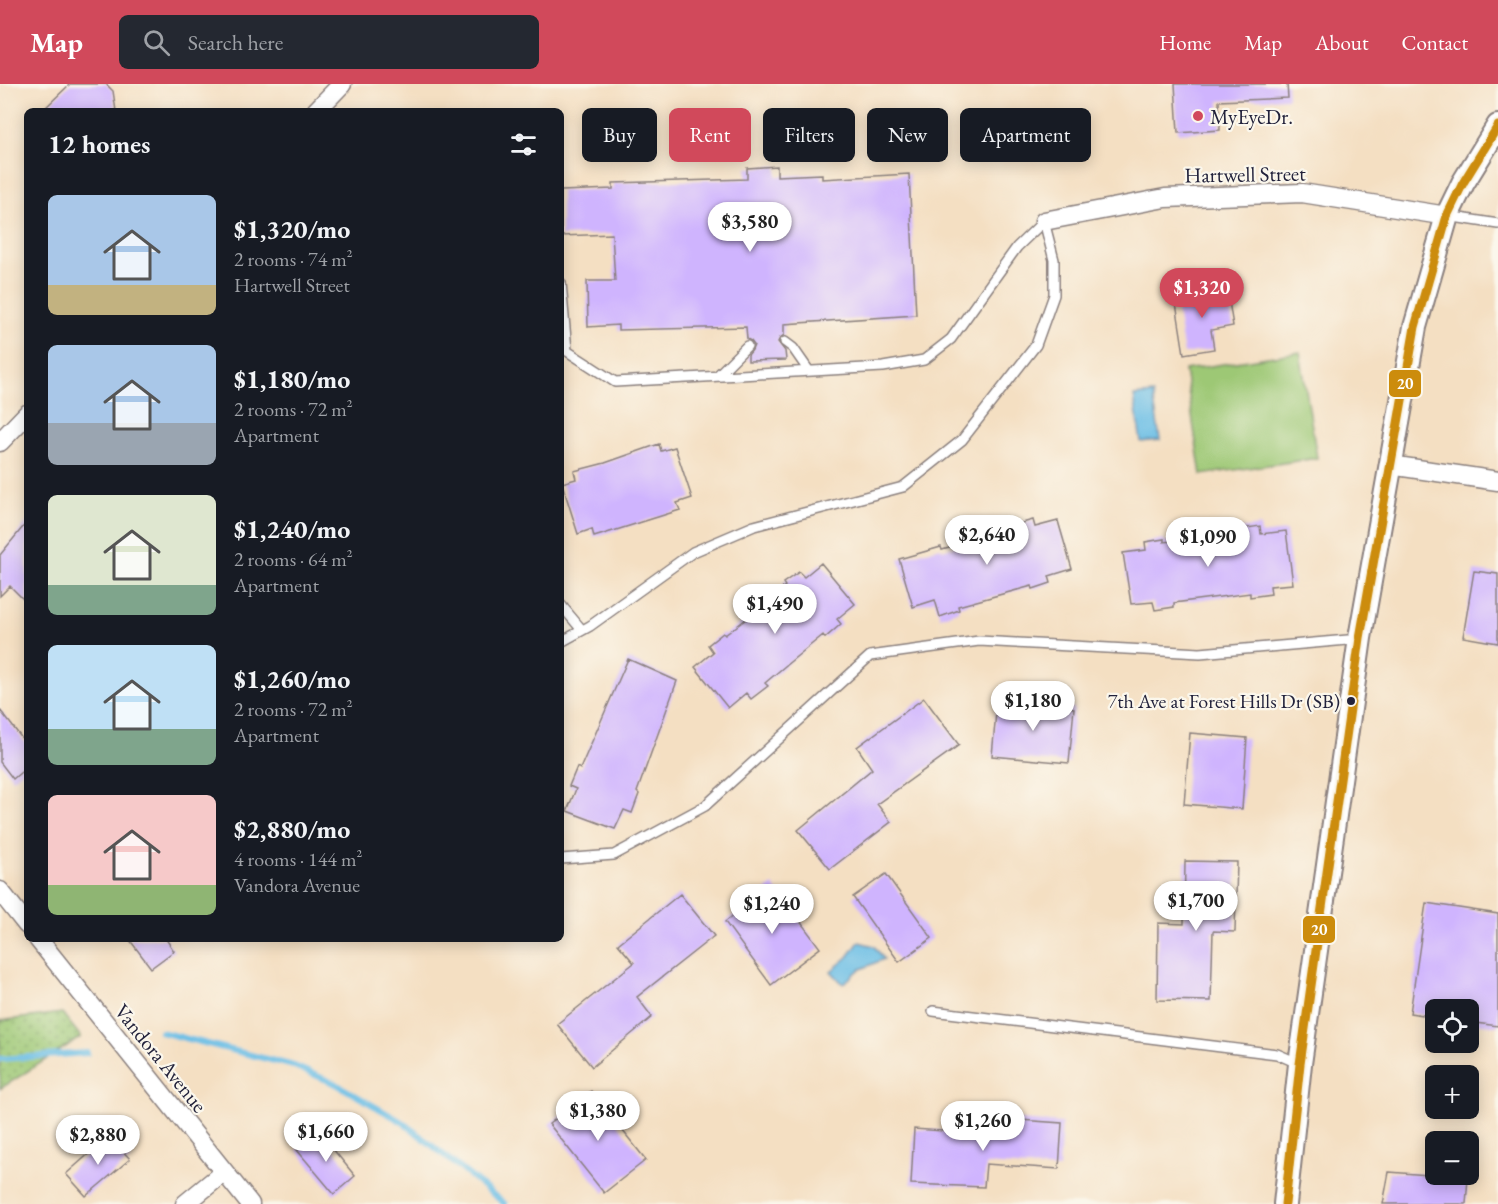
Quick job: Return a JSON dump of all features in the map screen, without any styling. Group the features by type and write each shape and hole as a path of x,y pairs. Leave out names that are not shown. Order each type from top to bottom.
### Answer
{"street":[{"path":"319,108 342,84"},
{"path":"1285,1204 1300,1064 1360,638 1415,327 1448,216 1463,183 1498,126"},
{"name":"Hartwell Street","path":"1044,221 1165,198 1302,193 1448,216"},
{"path":"0,442 24,417"},
{"path":"1390,465 1498,481"},
{"path":"0,891 24,921"},
{"name":"Vandora Avenue","path":"40,942 250,1204"},
{"path":"185,1204 224,1172"}],"lane":[{"path":"1448,216 1498,224"},
{"path":"564,317 567,351 615,382 883,367 924,360 951,339 1017,247 1044,221 1054,260 1054,295 1036,345 962,440 903,487 754,526 693,552 564,640"},
{"path":"785,342 793,348 809,371"},
{"path":"717,376 747,346"},
{"path":"564,608 582,630"},
{"path":"564,859 614,855 705,806 870,656 979,641 1200,653 1360,638"},
{"path":"933,1011 1277,1054 1300,1064"}],"green space":[{"path":"1300,352 1317,458 1201,475 1185,370"},
{"path":"62,1013 81,1037 0,1089 0,1021"}],"water":[{"path":"1153,394 1160,440 1141,442 1134,396"},
{"path":"859,942 874,946 884,959 859,970 843,984 831,971 848,957"}],"building":[{"path":"70,84 106,84 113,91 116,108 45,108"},
{"name":"MyEyeDr.","path":"1175,84 1287,84 1288,98 1219,101 1220,130 1178,133"},
{"path":"777,166 777,176 822,174 822,179 909,174 916,315 784,324 784,335 778,342 785,351 786,360 748,361 748,355 754,345 747,339 746,327 618,330 618,325 588,327 587,281 615,281 612,234 564,236 564,191 613,189 613,183 747,179 747,168"},
{"path":"1227,289 1233,326 1211,330 1214,349 1184,354 1175,297"},
{"path":"659,444 661,451 675,447 692,498 677,503 680,510 594,537 592,529 578,534 564,489 564,482 576,479 574,471"},
{"path":"1033,520 1035,527 1058,521 1072,569 1049,576 1051,583 958,606 959,610 940,617 935,600 913,607 899,559 988,537 987,533"},
{"path":"24,526 24,600 10,586 0,596 0,555"},
{"path":"1260,526 1261,534 1286,531 1293,584 1270,586 1271,594 1250,597 1250,593 1174,603 1174,607 1155,610 1153,602 1131,604 1123,553 1146,550 1145,542 1241,533 1240,529"},
{"path":"821,563 855,604 837,619 841,624 825,638 823,635 765,683 768,686 751,699 746,693 728,708 695,667 713,652 708,645 754,613 785,586 783,583 799,572 804,577"},
{"path":"1474,571 1498,574 1498,643 1463,637"},
{"path":"628,659 677,681 637,792 639,794 632,813 624,810 615,829 567,811 576,789 569,786 577,767 580,769"},
{"path":"924,698 959,745 877,804 891,822 830,869 798,830 872,769 857,747"},
{"path":"997,701 1074,708 1069,763 992,756"},
{"path":"0,710 24,741 24,770 13,779 0,762"},
{"path":"1190,733 1247,738 1242,809 1184,804"},
{"path":"1185,861 1237,862 1235,932 1213,931 1211,1001 1157,1000 1158,923 1184,924"},
{"path":"886,874 932,938 899,962 853,897"},
{"path":"773,885 820,948 771,985 725,922"},
{"path":"680,894 714,936 637,997 652,1017 592,1067 557,1024 634,963 618,944"},
{"path":"1426,903 1498,914 1498,1026 1479,1023 1479,999 1425,999 1425,1015 1410,1013"},
{"path":"131,942 168,942 174,951 151,968"},
{"path":"591,1091 646,1160 604,1193 549,1124"},
{"path":"989,1118 1062,1123 1059,1169 986,1164 984,1187 911,1184 914,1129 987,1134"},
{"path":"319,1132 355,1176 334,1194 297,1150"},
{"path":"109,1136 130,1159 86,1196 66,1174"},
{"path":"1389,1172 1425,1175 1425,1185 1467,1185 1466,1204 1383,1204"}],"waterway":[{"path":"161,1032 294,1066 336,1084 404,1123 505,1204"},
{"path":"0,1059 87,1053"}],"transit line":[{"name":"20","path":"1285,1204 1300,1064 1360,638 1415,327 1447,216 1463,183 1498,126"}],"place":[{"name":"MyEyeDr.","path":"1198,116"},
{"name":"7th Ave at Forest Hills Dr (SB)","path":"1351,701"}]}
